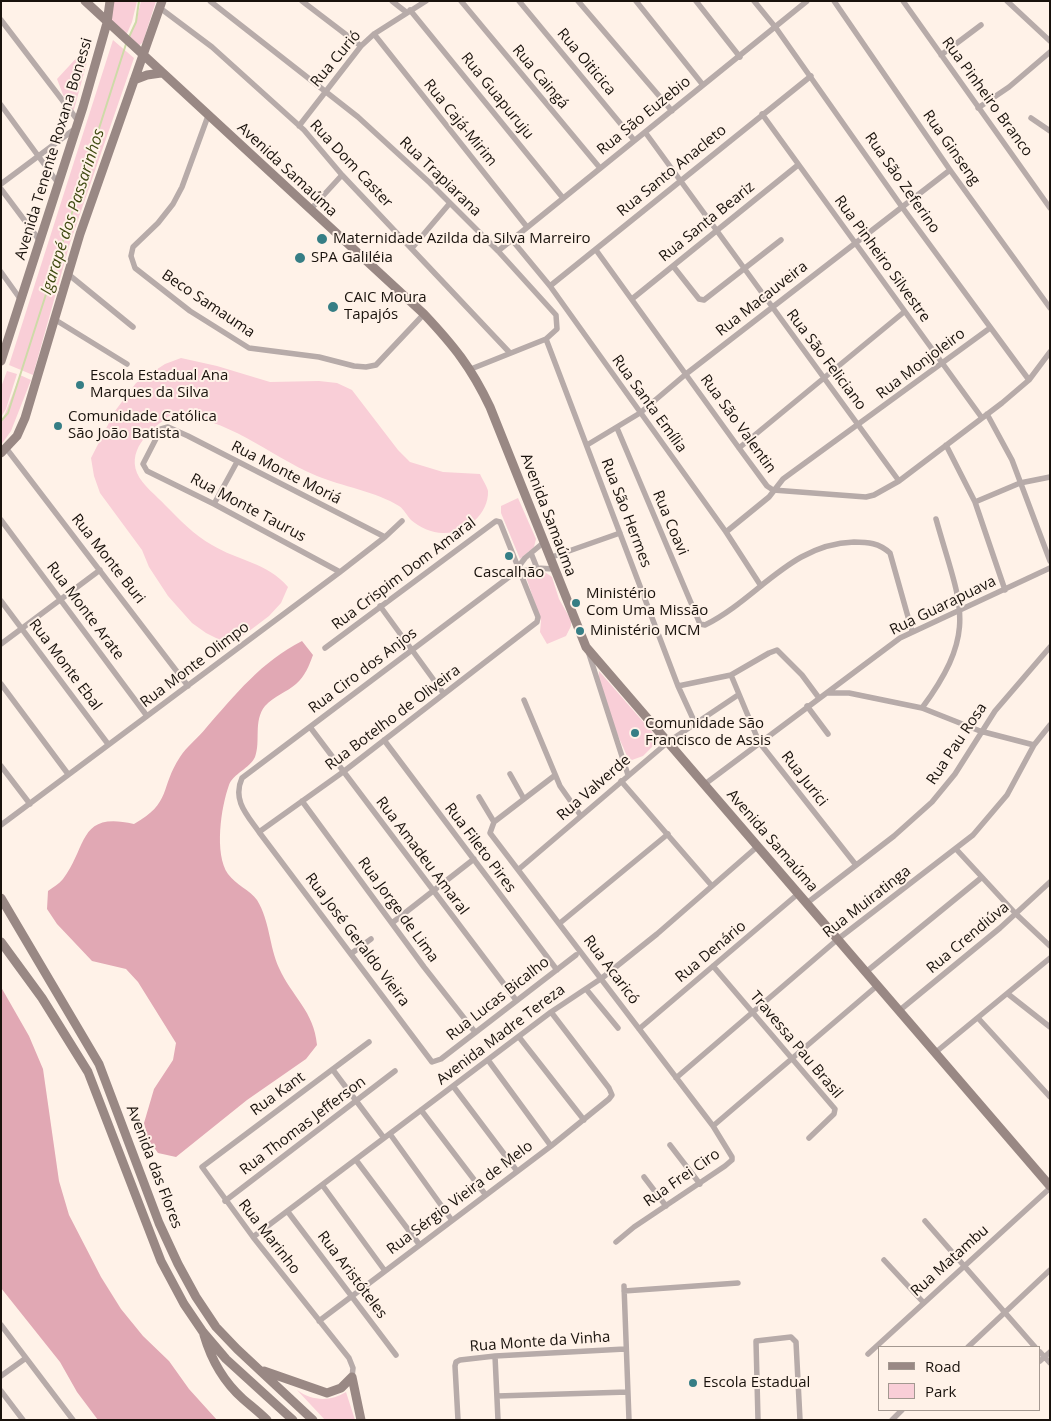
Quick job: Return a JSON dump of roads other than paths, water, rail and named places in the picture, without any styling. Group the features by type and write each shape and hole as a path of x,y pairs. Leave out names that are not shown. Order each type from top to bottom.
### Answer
{"street":[{"path":"85,2 92,1"},
{"name":"Avenida Tenente Roxana Bonessi","path":"2,357 78,125 107,23 110,1"},
{"name":"Rua Trapiarana","path":"210,1 358,117 498,251 556,315 557,329 546,339"},
{"path":"302,1 361,46"},
{"name":"Rua Guapuruju","path":"392,1 408,11 563,198"},
{"name":"Rua Curió","path":"299,126 361,46 374,34 426,1"},
{"name":"Rua Caingá","path":"461,1 600,168"},
{"name":"Rua Oiticica","path":"519,1 634,140"},
{"path":"578,1 672,110"},
{"path":"636,1 703,85"},
{"path":"696,1 740,57"},
{"name":"Rua São Zeferino","path":"754,1 811,76 902,207 1029,380"},
{"name":"Rua São Euzebio","path":"498,251 807,1"},
{"name":"Rua Ginseng","path":"834,1 950,170 1050,308"},
{"path":"1007,1 1050,41"},
{"name":"Avenida Samaúma","path":"85,2 142,57 424,314 456,348 471,369 490,407 543,544 586,647 900,1010 1050,1187"},
{"name":"Rua Pinheiro Branco","path":"905,2 1050,208"},
{"path":"4,451 17,436 25,418 68,274 161,4"},
{"name":"Rua Dom Caster","path":"161,4 311,136 342,175 510,352"},
{"path":"1,20 78,125 1,184"},
{"path":"941,55 981,25"},
{"name":"Rua Cajá-Mirim","path":"374,34 527,227"},
{"path":"978,108 1009,86 1050,52"},
{"path":"134,80 161,73"},
{"name":"Rua Santo Anacleto","path":"550,286 811,76"},
{"path":"1,105 58,184"},
{"name":"Rua Pinheiro Silvestre","path":"762,114 904,312 942,364 984,416 1006,448 1050,561"},
{"name":"Beco Samauma","path":"208,116 182,186 173,204 158,223 133,247 131,256 135,268 190,311 249,348 319,357 366,368 376,365 424,314"},
{"path":"1032,118 1050,131"},
{"name":"Rua São Feliciano","path":"645,132 771,308 900,481"},
{"name":"Rua Santa Beariz","path":"632,298 798,165"},
{"name":"Rua Macauveira","path":"587,445 640,413 686,374 950,170"},
{"path":"310,211 342,175"},
{"path":"1,189 40,242"},
{"path":"412,248 450,203"},
{"name":"Rua Santa Emília","path":"512,240 550,286 726,532 761,586"},
{"path":"673,266 701,300 781,240"},
{"name":"Rua São Valentin","path":"596,250 767,486 774,490 866,497 874,495 900,481 1029,380 1050,352"},
{"path":"1,272 21,300"},
{"path":"68,274 133,327"},
{"path":"739,448 904,312"},
{"path":"54,319 127,364"},
{"name":"Rua Monjoleiro","path":"726,532 774,490 783,479 859,426 990,328"},
{"path":"471,369 546,339"},
{"name":"Rua São Hermes","path":"546,339 678,686 695,723"},
{"name":"Rua Monte Moriá","path":"144,467 151,445 164,427 385,537"},
{"name":"Rua Coavi","path":"617,428 697,621 702,626 730,611 761,586"},
{"path":"946,445 975,502 1005,590"},
{"name":"Rua Monte Buri","path":"4,451 100,570 188,686"},
{"path":"214,504 237,462"},
{"name":"Rua Monte Taurus","path":"144,467 146,471 214,504 340,572"},
{"path":"975,502 1020,484 1050,477"},
{"path":"922,708 940,683 955,655 962,625 961,609 936,519"},
{"name":"Rua Monte Arate","path":"1,520 147,716"},
{"name":"Rua Monte Olimpo","path":"1,825 340,572 385,537 402,521"},
{"name":"Rua Crispim Dom Amaral","path":"325,648 498,521 519,569"},
{"path":"549,558 620,533"},
{"path":"761,586 796,559 814,549 842,542 876,544 890,553 912,631"},
{"path":"519,569 531,553 543,544"},
{"path":"531,553 537,568"},
{"name":"Rua Guarapuava","path":"705,784 807,706 912,631 1050,568"},
{"path":"519,569 553,569"},
{"name":"Rua Ciro dos Anjos","path":"259,832 239,801 238,788 242,778 519,569"},
{"name":"Rua Botelho de Oliveira","path":"259,832 343,772 538,620 519,569"},
{"path":"1,644 100,570"},
{"name":"Rua Monte Ebal","path":"1,601 108,744"},
{"path":"380,606 444,694"},
{"path":"586,647 628,774"},
{"name":"Rua Pau Rosa","path":"807,903 856,866 937,797 955,774 980,731 995,711 1050,647"},
{"path":"678,686 731,675 777,650 802,675 819,698"},
{"name":"Rua Jurici","path":"731,675 759,742 856,866"},
{"path":"1,684 68,774"},
{"path":"827,692 849,693 922,708 980,731 1034,745"},
{"name":"Rua Valverde","path":"519,869 628,774 668,742 738,695"},
{"path":"524,700 554,776 581,816"},
{"path":"807,706 828,734"},
{"name":"Rua Muiratinga","path":"676,1078 838,939 956,849 980,828 1002,802 1034,745 1050,725"},
{"name":"Rua Amadeu Amaral","path":"310,727 516,1000"},
{"name":"Rua Fileto Pires","path":"384,740 556,970"},
{"path":"1,766 30,804"},
{"path":"510,774 524,799"},
{"path":"478,797 494,822 554,776"},
{"path":"621,781 712,886"},
{"name":"Rua Jorge de Lima","path":"302,801 475,1032"},
{"name":"Rua Acaricó","path":"494,822 490,830 713,1126"},
{"name":"Rua José Geraldo Vieira","path":"259,832 352,953 429,1059 435,1062"},
{"path":"560,923 668,834"},
{"name":"Avenida Madre Tereza","path":"253,1237 551,1012 602,978 758,846"},
{"path":"956,849 980,878 1050,946"},
{"path":"392,923 474,860"},
{"path":"866,972 980,878"},
{"name":"Rua Crendiúva","path":"900,1010 1016,914 1050,882"},
{"name":"Rua Denário","path":"640,1029 799,893"},
{"name":"Avenida das Flores","path":"1,898 99,1064 116,1105 142,1179 178,1264 208,1315 255,1367 290,1396 313,1420"},
{"path":"352,953 371,939"},
{"name":"Avenida das Flores","path":"1,942 42,998 88,1072 161,1261 184,1304 203,1332 248,1380 293,1420"},
{"name":"Rua Lucas Bicalho","path":"435,1062 576,955"},
{"path":"936,1052 1050,958"},
{"name":"Travessa Pau Brasil","path":"713,966 836,1112 809,1138"},
{"path":"1041,967 1050,967"},
{"path":"713,1126 878,985"},
{"path":"586,989 618,1028"},
{"path":"1008,994 1050,1027"},
{"name":"Rua Sérgio Vieira de Melo","path":"319,1321 551,1146 609,1099 612,1092 551,1012"},
{"path":"978,1018 1050,1097"},
{"path":"519,1037 584,1120"},
{"name":"Rua Kant","path":"202,1167 369,1042"},
{"path":"488,1060 551,1146"},
{"path":"333,1070 384,1138"},
{"name":"Rua Thomas Jefferson","path":"225,1201 395,1071"},
{"path":"453,1086 517,1171"},
{"path":"421,1110 485,1194"},
{"name":"Rua Frei Ciro","path":"616,1242 732,1160 731,1154 713,1126"},
{"path":"390,1134 451,1220"},
{"path":"670,1145 700,1184"},
{"path":"356,1160 419,1244"},
{"name":"Rua Marinho","path":"202,1167 225,1201 351,1361 352,1377"},
{"path":"644,1178 666,1206"},
{"path":"323,1186 385,1271"},
{"name":"Rua Matambu","path":"868,1354 1050,1187"},
{"name":"Rua Aristóteles","path":"288,1212 353,1295 396,1355"},
{"path":"925,1221 1034,1346"},
{"path":"884,1260 923,1302"},
{"path":"969,1346 1050,1270"},
{"path":"629,1420 624,1289 738,1284"},
{"path":"1,1325 73,1420"},
{"path":"203,1332 209,1353 226,1380 243,1399 267,1420"},
{"path":"758,1420 756,1341 794,1338 800,1420"},
{"name":"Rua Monte da Vinha","path":"458,1420 456,1362 495,1356 625,1349"},
{"path":"1050,1352 1041,1357 1050,1363"},
{"path":"495,1356 498,1420"},
{"path":"1,1376 26,1358"},
{"path":"255,1367 327,1393 341,1388 352,1377"},
{"path":"352,1377 361,1420"},
{"path":"1,1391 23,1420"},
{"path":"498,1396 628,1392"},
{"path":"892,1420 901,1411"}],"waterway":[{"name":"Igarapé dos Passarinhos","path":"129,37 136,22 139,1"},
{"name":"Igarapé dos Passarinhos","path":"1,421 8,413 126,44"}],"place":[{"name":"Maternidade Azilda da Silva Marreiro","path":"322,239"},
{"name":"SPA Galiléia","path":"300,258"},
{"name":"CAIC Moura Tapajós","path":"333,307"},
{"name":"Escola Estadual Ana Marques da Silva","path":"80,385"},
{"name":"Comunidade Católica São João Batista","path":"58,426"},
{"name":"Cascalhão","path":"509,556"},
{"name":"Ministério Com Uma Missão","path":"576,603"},
{"name":"Ministério MCM","path":"580,631"},
{"name":"Comunidade São Francisco de Assis","path":"635,733"},
{"name":"Escola Estadual","path":"693,1383"}]}
